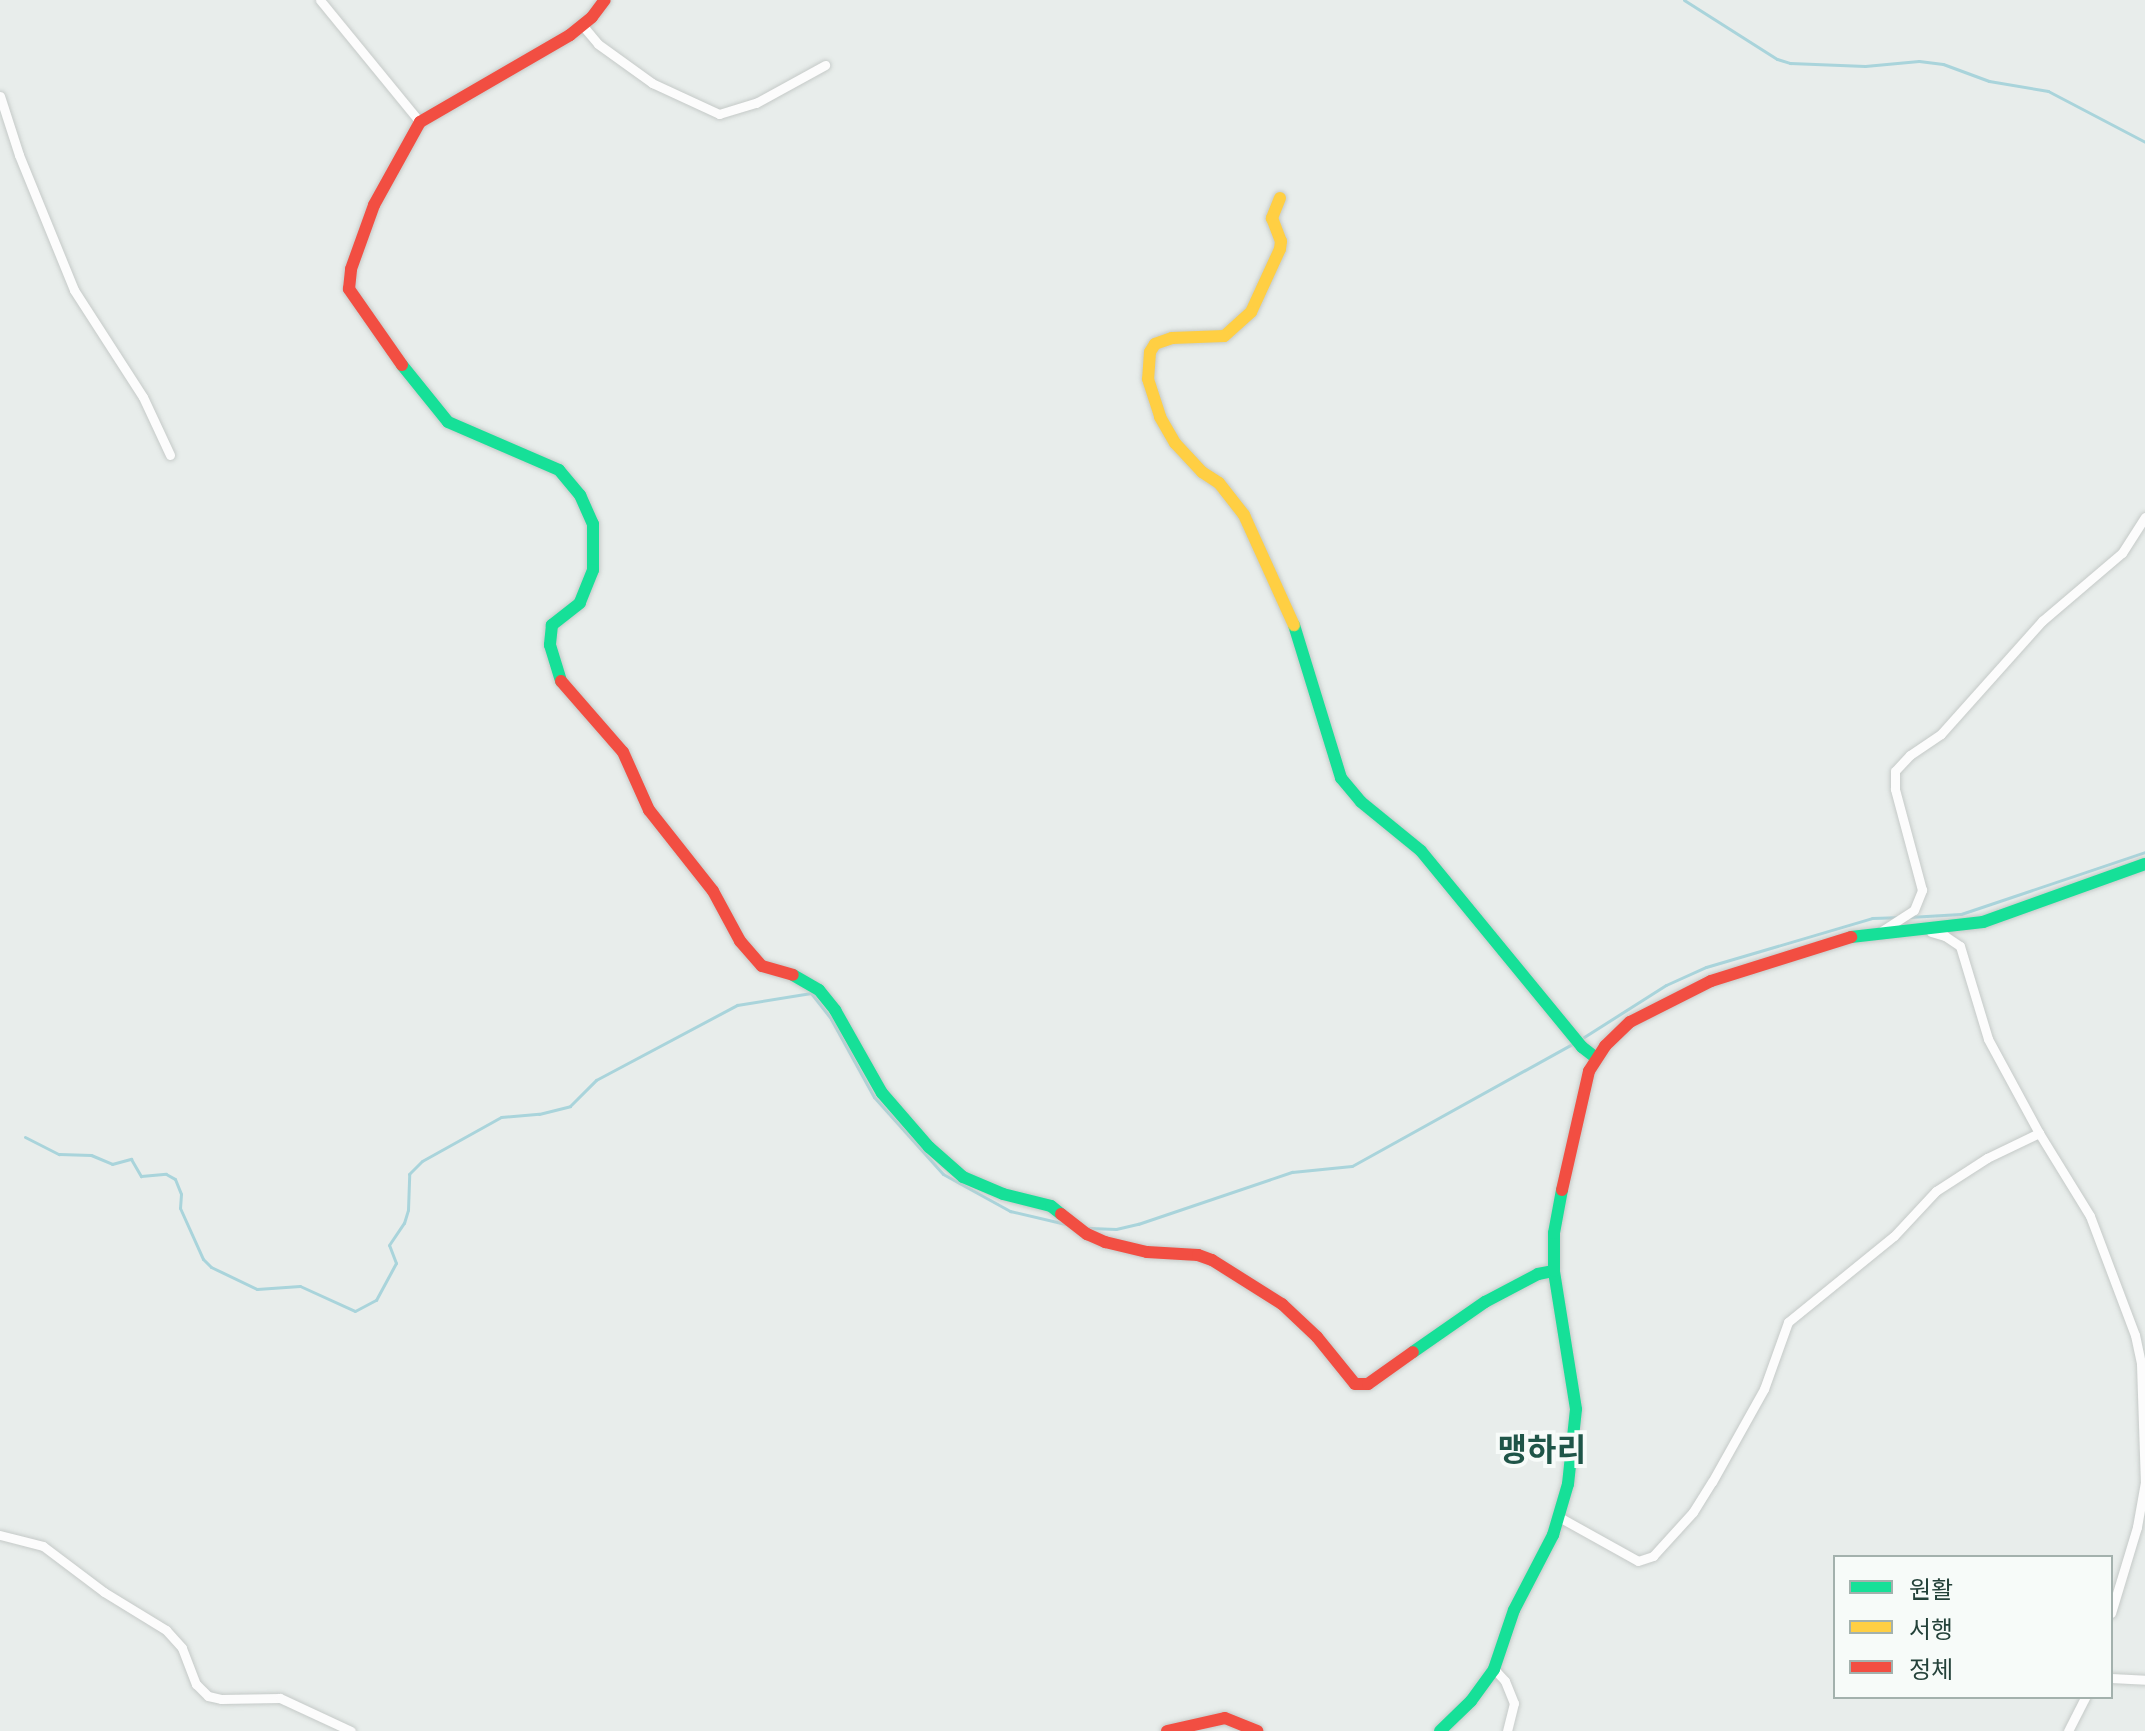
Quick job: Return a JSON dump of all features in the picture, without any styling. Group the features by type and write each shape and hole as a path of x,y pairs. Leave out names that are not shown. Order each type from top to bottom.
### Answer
{"street":[{"path":"320,0 420,122"},
{"path":"605,0 583,26 420,122 374,205 351,269 352,297 431,405 448,422 559,470 571,480 587,508 595,551 586,594 552,625 550,645 556,671 567,691 623,752 649,810 713,891 751,955 774,972 798,976 819,990 835,1010 882,1093 929,1147 979,1185 1051,1206 1087,1234 1105,1242 1147,1252 1198,1255 1228,1269 1282,1304 1317,1337 1350,1381 1359,1385 1368,1384 1485,1302 1538,1274 1554,1271"},
{"path":"583,26 598,44 652,83 719,114 756,103 825,65"},
{"path":"0,96 19,155 74,290 143,397 170,455"},
{"path":"1280,198 1272,218 1281,241 1280,249 1251,312 1224,336 1172,338 1155,344 1150,352 1148,379 1160,417 1175,443 1219,483 1244,515 1292,620 1341,778 1361,802 1391,823 1421,851 1582,1047 1596,1058"},
{"path":"1876,933 1914,910 1922,890 1895,789 1895,771 1910,755 1941,734 2042,621 2122,553 2145,517"},
{"path":"1440,1731 1471,1701 1494,1669 1514,1610 1559,1517 1574,1450 1576,1409 1554,1271 1558,1200 1589,1071 1596,1058 1630,1022 1683,993 1843,937 1927,931 1983,922 2145,864"},
{"path":"1927,931 1945,936 1960,946 1988,1039 2039,1133 2078,1194 2100,1239 2139,1351 2144,1490 2137,1527 2113,1606"},
{"path":"1559,1517 1638,1561 1653,1556 1693,1512 1712,1482 1764,1389 1788,1322 1894,1236 1936,1191 1987,1158 2039,1133"},
{"path":"0,1535 43,1546 104,1592 166,1630 182,1648 196,1684 208,1696 221,1699 280,1698 351,1731"},
{"path":"1494,1669 1505,1681 1514,1703 1507,1731"},
{"path":"2113,1678 2145,1680"},
{"path":"2068,1731 2084,1699"},
{"path":"1167,1731 1225,1718 1258,1731"}],"waterway":[{"path":"1684,0 1777,59 1790,63 1865,66 1919,61 1943,64 1989,81 2048,91 2145,142"},
{"path":"1909,917 1961,914 2145,852"},
{"path":"1584,1037 1666,985 1706,967 1872,918 1897,917"},
{"path":"25,1137 59,1154 91,1155 112,1164 131,1159 141,1176 166,1174 175,1179 181,1194 180,1208 203,1259 211,1267 257,1289 300,1286 355,1311 376,1300 396,1263 389,1245 404,1223 408,1210 409,1174 422,1161 501,1117 539,1114 570,1106 596,1080 737,1005 811,993 831,1019 874,1097 943,1174 1010,1211 1066,1224"},
{"path":"1089,1228 1116,1229 1138,1224 1292,1172 1352,1166 1572,1044"}],"traffic: fast":[{"path":"402,365 448,422 559,470 580,495 593,524 593,570 580,603 552,625 550,645 561,681"},
{"path":"1294,625 1341,778 1361,802 1421,851 1582,1047 1596,1058"},
{"path":"1851,937 1983,922 2145,864"},
{"path":"793,975 819,990 835,1010 882,1093 929,1147 963,1177 1003,1194 1051,1206 1061,1214"},
{"path":"1440,1731 1471,1701 1494,1669 1514,1610 1553,1535 1568,1484 1576,1409 1554,1271 1554,1233 1562,1190"},
{"path":"1413,1352 1485,1302 1538,1274 1554,1271"}],"traffic: slow":[{"path":"1280,198 1272,218 1281,241 1280,249 1251,312 1224,336 1172,338 1155,344 1150,352 1148,379 1160,417 1175,443 1202,472 1219,483 1244,515 1294,625"}],"traffic: jam":[{"path":"402,365 349,289 351,269 374,205 420,122 570,35 592,17 605,0"},
{"path":"561,681 623,752 649,810 713,891 740,941 762,966 793,975"},
{"path":"1562,1190 1589,1071 1605,1046 1630,1022 1711,981 1851,937"},
{"path":"1061,1214 1087,1234 1105,1242 1147,1252 1198,1255 1212,1260 1282,1304 1317,1337 1355,1384 1368,1384 1413,1352"},
{"path":"1167,1731 1225,1718 1258,1731"}],"district":[{"name":"맹하리","path":"1542,1448"}]}
